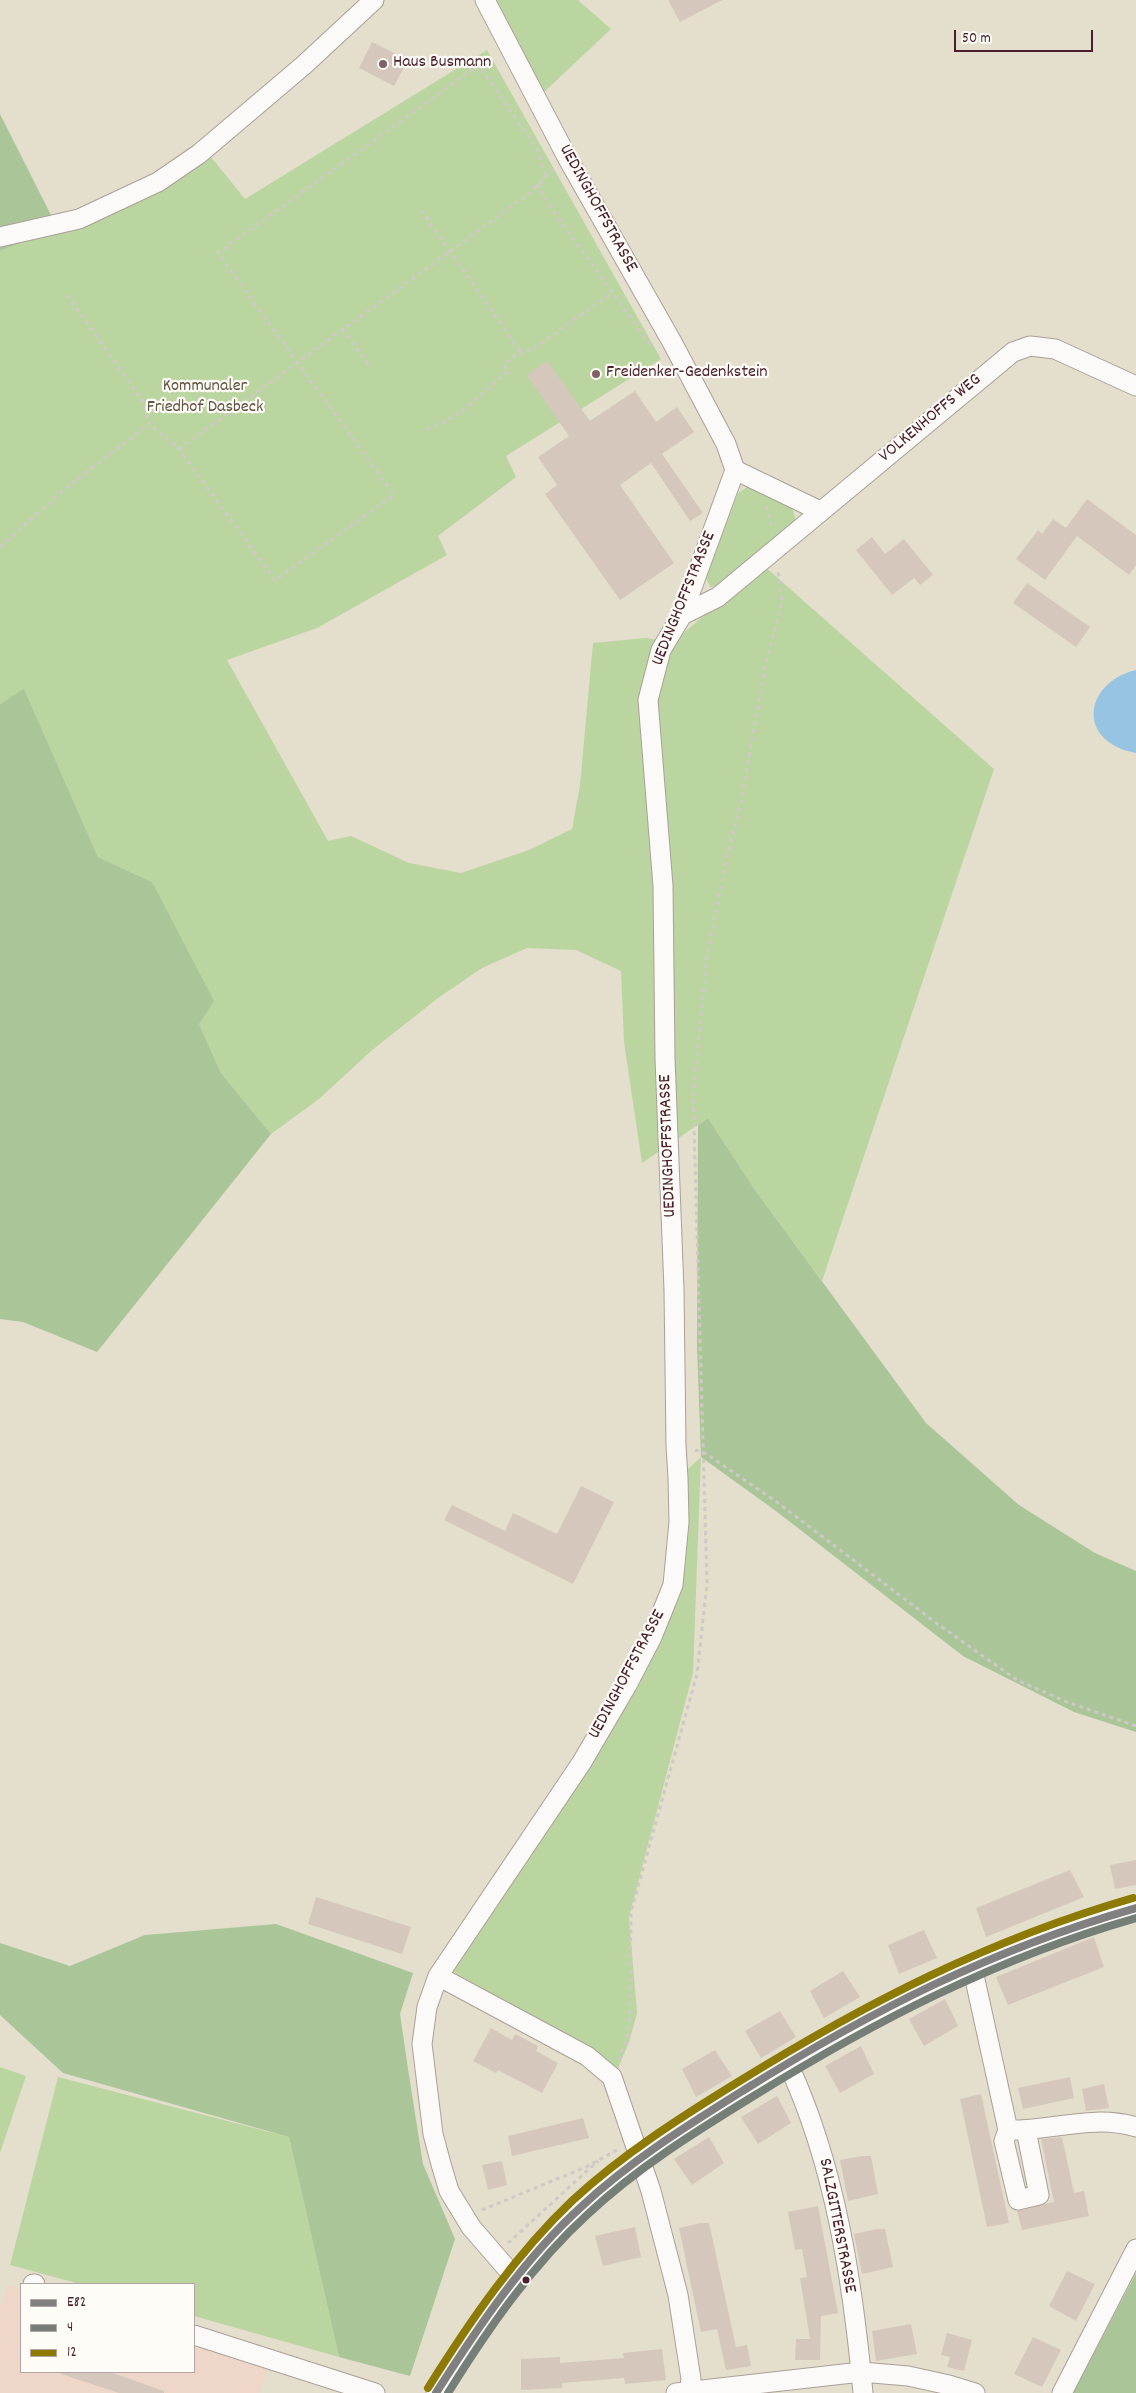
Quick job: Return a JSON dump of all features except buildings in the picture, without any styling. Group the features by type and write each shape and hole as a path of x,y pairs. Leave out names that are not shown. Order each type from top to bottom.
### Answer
{"street":[{"path":"0,237 79,219 158,182 199,154 304,65 374,0"},
{"name":"UEDINGHOFFSTRASSE","path":"485,0 568,158 672,342 726,444 735,470 682,614 661,650 648,700 663,886 665,1058 674,1290 679,1522 673,1585 652,1637 627,1685 582,1762 438,1976 427,2007 422,2044 433,2134 449,2191 465,2218 515,2278"},
{"name":"VOLKENHOFFS WEG","path":"682,614 718,597 1013,352 1030,346 1055,349 1136,386"},
{"path":"735,470 820,511"},
{"path":"436,2393 464,2348 515,2278 563,2225 640,2160 705,2115 788,2064 850,2028 972,1966 1052,1933 1136,1908"},
{"path":"972,1966 1017,2130 1086,2121 1136,2127"},
{"path":"438,1976 587,2056 612,2077 651,2191 678,2296 691,2379 685,2392"},
{"name":"SALZGITTERSTRASSE","path":"788,2064 805,2100 820,2146 846,2264 864,2393"},
{"path":"1062,2393 1136,2249"},
{"path":"195,2335 375,2393"},
{"path":"685,2392 861,2372 908,2376 975,2393"}],"path":[{"path":"68,295 144,403 148,424 180,449 275,580 394,495 218,253 479,65 536,148 545,175"},
{"path":"180,449 296,362 530,193 545,175 568,158"},
{"path":"537,184 554,212 653,349 663,347 672,342"},
{"path":"420,210 451,250 522,353"},
{"path":"427,430 459,414 508,371 504,365 522,353 532,350 612,293"},
{"path":"342,329 371,368"},
{"path":"0,547 71,484 148,424"},
{"path":"612,2077 626,2041 630,2018 631,1912 698,1674 707,1583 705,1453 692,1092 707,957 727,857 740,807 765,666 782,602 776,547 761,483"},
{"path":"676,1445 705,1453 774,1500 939,1625 1017,1680 1067,1702 1136,1726"},
{"path":"465,2218 586,2166 635,2141"},
{"path":"496,2256 540,2212 603,2157"}],"shaded area":[{"path":"7,2285 20,2289 20,2373 195,2373 195,2346 268,2370 259,2393 0,2393 0,2306"}],"green space":[{"path":"497,0 578,0 611,29 543,93"},
{"name":"Kommunaler Friedhof Dasbeck","path":"487,50 661,359 506,456 516,477 438,536 447,555 317,628 227,660 328,841 351,836 409,863 461,873 529,850 572,829 580,785 593,643 646,638 673,642 763,565 994,769 822,1281 755,1190 708,1118 642,1163 624,1042 621,971 576,950 527,948 482,968 438,998 371,1051 319,1099 271,1134 221,1073 199,1024 152,882 98,857 24,690 0,704 0,251 174,174 207,152 245,199"},
{"path":"0,114 57,227 0,251"},
{"path":"754,483 787,502 792,508 796,523 721,586 710,587 706,578 738,493"},
{"path":"24,689 98,857 152,882 214,1001 199,1024 221,1073 271,1134 97,1352 23,1322 0,1319 0,704"},
{"path":"708,1118 755,1190 926,1423 1019,1505 1095,1553 1136,1571 1136,1732 1074,1712 963,1656 776,1511 701,1457 697,1346 698,1125"},
{"path":"701,1457 693,1673 629,1917 637,2013 629,2042 616,2073 599,2056 452,1971 659,1642 681,1594 689,1528 686,1471"},
{"path":"276,1924 413,1973 400,2014 423,2164 455,2239 410,2376 339,2357 289,2137 63,2073 0,2015 0,1943 70,1966 145,1935"},
{"path":"0,2067 26,2076 0,2153"},
{"path":"58,2077 289,2137 339,2357 195,2316 195,2283 76,2283 10,2265"},
{"path":"1136,2273 1136,2393 1073,2393"}],"water":[{"path":"1136,670 1136,753 1117,747 1103,737 1096,725 1094,712 1097,699 1105,687 1118,677"}],"transit line":[{"name":"12","path":"428,2388 477,2313 532,2243 592,2183 653,2137 786,2053 881,2000 929,1976 1028,1933 1133,1898"},
{"name":"E82","path":"436,2393 502,2295 540,2249 600,2190 660,2144 791,2061 934,1985 1032,1943 1083,1924 1136,1908"},
{"name":"4","path":"448,2393 495,2322 548,2254 607,2197 667,2151 798,2069 938,1994 1035,1952 1136,1918"}],"place":[{"name":"Haus Busmann","path":"383,64"},
{"name":"Freidenker-Gedenkstein","path":"596,374"}]}
